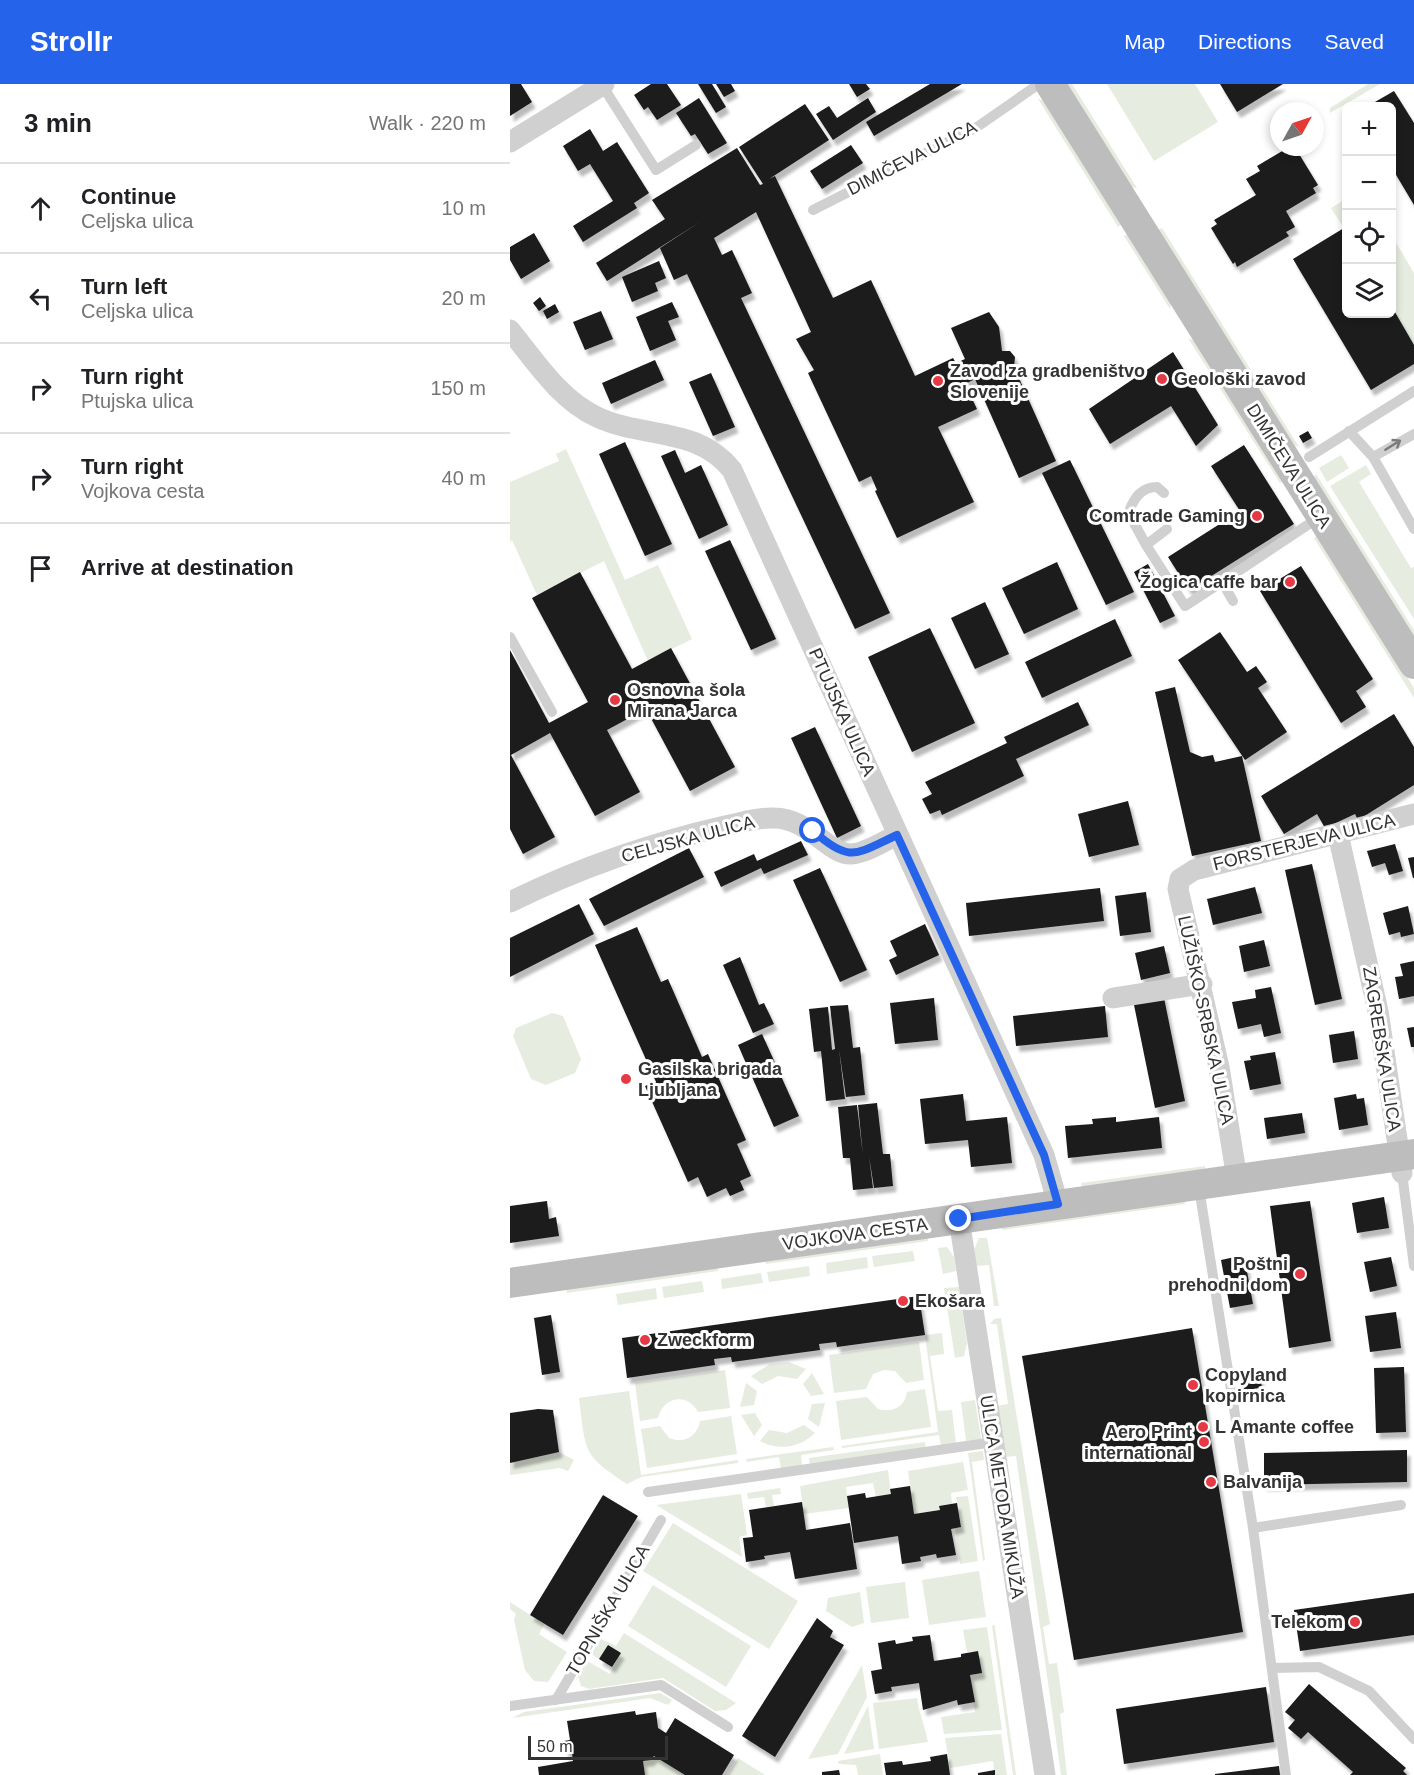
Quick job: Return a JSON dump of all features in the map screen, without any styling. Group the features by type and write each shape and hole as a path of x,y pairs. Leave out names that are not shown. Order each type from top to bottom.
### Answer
{"street":[{"name":"DIMIČEVA ULICA","path":"1050,84 1414,664"},
{"path":"510,142 603,85"},
{"name":"PTUJSKA ULICA","path":"510,330 560,390 581,408 619,425 706,446 732,470 1044,1155 1058,1204"},
{"name":"FORSTERJEVA ULICA","path":"1194,870 1414,814"},
{"name":"CELJSKA ULICA","path":"510,902 566,877 657,845 762,818 796,822 813,831 836,850 846,853 856,853 897,835"},
{"name":"ZAGREBŠKA ULICA","path":"1338,834 1378,1011 1405,1161"},
{"name":"LUŽIŠKO-SRBSKA ULICA","path":"1194,870 1180,879 1178,890 1202,984 1219,1067 1237,1179"},
{"path":"1113,998 1202,984"},
{"name":"VOJKOVA CESTA","path":"510,1283 1237,1179 1405,1161"},
{"name":"ULICA METODA MIKUŽA","path":"959,1219 1045,1775"}],"lane":[{"name":"DIMIČEVA ULICA","path":"813,210 976,127 1039,84"},
{"path":"603,85 656,170 696,145"},
{"path":"1309,457 1414,391"},
{"path":"1348,431 1372,457 1414,529"},
{"path":"1372,457 1414,434"},
{"path":"1164,493 1157,487 1149,487 1140,493 1130,509 1133,521 1146,545 1185,606 1321,516"},
{"path":"1146,545 1167,529"},
{"path":"1222,582 1233,601"},
{"path":"510,637 552,712"},
{"name":"ZAGREBŠKA ULICA","path":"1405,1161 1414,1266"},
{"path":"1199,1185 1253,1528 1286,1775"},
{"path":"648,1492 994,1442"},
{"path":"1253,1528 1401,1505"},
{"name":"TOPNIŠKA ULICA","path":"556,1700 661,1520"},
{"path":"1272,1668 1319,1667 1369,1691 1414,1739"},
{"name":"TOPNIŠKA ULICA","path":"510,1706 661,1685 728,1727"}],"shaded area":[{"path":"1065,84 1072,84 1137,188 1132,187"},
{"path":"1107,84 1195,84 1218,122 1154,161"},
{"path":"1368,84 1380,84 1349,102 1342,102 1342,106 1330,113 1330,108"},
{"path":"1038,99 1044,101 1122,224 1118,227"},
{"path":"1342,201 1342,226 1331,208"},
{"path":"1162,228 1299,447 1293,445 1157,230"},
{"path":"1128,233 1171,303 1170,309 1124,236"},
{"path":"1396,243 1414,273 1414,345 1396,314"},
{"path":"1188,338 1195,341 1283,481 1280,483"},
{"path":"566,449 625,580 658,565 692,639 648,661 604,561 537,595 512,540 510,542 510,482 559,461 556,454"},
{"path":"1341,455 1349,468 1327,482 1319,468"},
{"path":"1366,465 1371,474 1359,482 1411,568 1414,567 1414,619 1330,486"},
{"path":"1316,474 1414,630 1414,640 1314,478"},
{"path":"1318,535 1414,688 1414,698 1314,538"},
{"path":"552,1013 563,1016 581,1059 575,1073 546,1085 531,1079 513,1036 516,1028"},
{"path":"1205,1166 1205,1170 1082,1188 1081,1183"},
{"path":"1184,1199 1185,1204 1002,1230 1001,1225"},
{"path":"928,1237 928,1241 766,1264 765,1258"},
{"path":"979,1238 987,1238 999,1306 994,1306 989,1265 976,1266 974,1250"},
{"path":"947,1247 954,1257 956,1271 943,1274 938,1248"},
{"path":"913,1251 915,1261 874,1267 872,1256"},
{"path":"867,1257 868,1268 827,1274 826,1263"},
{"path":"717,1266 718,1271 567,1293 566,1288"},
{"path":"809,1266 810,1276 769,1282 767,1272"},
{"path":"761,1273 763,1283 722,1289 721,1279"},
{"path":"702,1281 704,1292 664,1298 662,1287"},
{"path":"959,1287 967,1343 964,1356 955,1358 944,1288"},
{"path":"656,1288 657,1299 618,1305 616,1294"},
{"path":"1001,1318 1050,1624 1043,1627 1049,1664 1057,1663 1064,1712 1060,1714 1067,1775 1061,1775 1016,1456 1004,1457 996,1406 1008,1404 997,1324 990,1324 994,1319"},
{"path":"942,1333 944,1354 930,1356 938,1411 952,1410 956,1444 941,1446 939,1435 842,1448 842,1446 938,1432 925,1335"},
{"path":"919,1342 924,1380 906,1383 895,1371 884,1370 873,1374 866,1389 834,1393 829,1355"},
{"path":"789,1362 806,1369 797,1379 778,1376 762,1384 751,1376 770,1364"},
{"path":"725,1370 730,1408 698,1412 688,1402 676,1400 665,1405 658,1418 640,1421 635,1383"},
{"path":"812,1373 824,1394 811,1396 803,1384"},
{"path":"746,1383 757,1391 754,1405 740,1407"},
{"path":"925,1389 931,1427 841,1440 836,1401 867,1397 878,1409 889,1410 897,1408 904,1402 907,1392"},
{"path":"629,1391 641,1475 738,1460 738,1463 641,1477 627,1484 601,1465 588,1450 579,1398"},
{"path":"975,1400 981,1439 966,1441 961,1402"},
{"path":"825,1403 819,1427 808,1419 812,1404"},
{"path":"755,1413 762,1425 754,1436 741,1415"},
{"path":"731,1416 737,1454 647,1468 641,1429 660,1426 669,1438 680,1440 693,1435 700,1421"},
{"path":"804,1425 815,1433 796,1445 782,1447 760,1441 769,1430 787,1433"},
{"path":"925,1442 926,1448 810,1465 809,1458"},
{"path":"833,1447 834,1450 801,1455 802,1466 781,1469 779,1457 747,1462 746,1459"},
{"path":"983,1451 984,1460 972,1462 985,1560 983,1561 968,1453"},
{"path":"559,1452 574,1460 568,1471 560,1468 510,1475 510,1463"},
{"path":"963,1462 968,1490 951,1493 952,1504 939,1506 940,1510 914,1514 908,1471"},
{"path":"888,1470 891,1494 876,1497 873,1483 846,1487 849,1508 804,1514 800,1486"},
{"path":"780,1488 781,1494 772,1495 774,1506 766,1507 764,1497 748,1499 747,1493"},
{"path":"741,1494 747,1535 739,1537 742,1557 656,1505"},
{"path":"968,1496 978,1561 960,1564 955,1528 961,1527 956,1497"},
{"path":"673,1523 798,1601 769,1649 643,1571"},
{"path":"979,1571 986,1617 929,1625 922,1580"},
{"path":"905,1582 909,1618 871,1623 866,1587"},
{"path":"653,1585 751,1646 726,1687 628,1626"},
{"path":"860,1592 864,1623 852,1627 826,1611 828,1598"},
{"path":"510,1602 544,1624 539,1634 567,1652 548,1682 534,1681 525,1670 514,1620 516,1614 510,1609"},
{"path":"995,1625 1016,1775 1013,1775 992,1626"},
{"path":"987,1627 1002,1730 944,1734 941,1717 975,1712 970,1675 981,1673 978,1651 967,1652 963,1630"},
{"path":"624,1633 736,1703 726,1710 715,1711 663,1678 589,1689 581,1686 578,1676 587,1661 610,1674 620,1653 608,1645 599,1659 591,1654 601,1639 616,1646"},
{"path":"862,1665 867,1697 838,1754 808,1759"},
{"path":"660,1693 672,1700 668,1705 650,1698 512,1718 524,1712"},
{"path":"917,1698 928,1742 879,1749 873,1703"},
{"path":"868,1706 874,1749 844,1754"},
{"path":"1001,1734 1007,1775 995,1775 993,1761 950,1768 945,1738"},
{"path":"880,1754 883,1775 858,1775 856,1765 839,1764 838,1761"},
{"path":"654,1756 685,1775 645,1775 643,1761 651,1760"},
{"path":"738,1758 765,1775 728,1775"}],"building":[{"path":"510,84 521,84 532,102 510,116"},
{"path":"651,84 667,84 681,105 657,120 648,107 644,110 634,95"},
{"path":"698,84 712,84 726,107 716,113"},
{"path":"716,84 731,84 735,91 724,97"},
{"path":"849,84 866,84 870,89 857,97"},
{"path":"930,84 962,84 874,136 866,122"},
{"path":"1220,84 1283,84 1237,112"},
{"path":"1394,91 1414,123 1414,205 1396,175 1396,102 1375,102"},
{"path":"699,98 727,143 708,154 695,134 691,136 676,113"},
{"path":"868,98 876,112 833,140 816,114 829,106 837,118"},
{"path":"805,104 829,140 769,179 775,176 833,298 871,280 915,376 953,358 956,363 965,359 951,328 989,312 999,327 1002,351 1010,351 1015,357 1014,367 1056,461 1019,478 975,379 965,384 977,409 938,427 974,502 897,538 875,491 877,490 871,476 859,482 808,373 814,370 796,339 811,332 756,212 714,238 722,255 732,250 752,293 741,298 890,613 855,629 687,274 674,280 660,248 703,220 607,281 596,263 665,219 652,200 737,148 760,185 763,184 739,147"},
{"path":"590,129 603,151 617,142 649,193 634,203 637,208 583,242 573,226 613,201 590,164 578,171 563,146"},
{"path":"851,145 863,163 822,189 810,171"},
{"path":"1274,156 1300,156 1318,185 1313,188 1316,193 1286,211 1295,227 1286,232 1289,236 1237,267 1211,228 1217,224 1214,220 1256,195 1246,179 1260,171 1257,166"},
{"path":"1342,229 1342,318 1396,318 1396,314 1414,345 1414,364 1371,390 1293,259"},
{"path":"534,233 550,261 521,279 510,260 510,247"},
{"path":"659,261 666,278 655,283 658,291 632,302 622,277"},
{"path":"540,297 546,306 539,311 533,303"},
{"path":"672,302 679,317 668,321 676,340 650,351 636,317"},
{"path":"555,304 559,312 547,319 543,311"},
{"path":"601,311 613,339 585,350 573,322"},
{"name":"Geološki zavod","path":"1173,352 1218,425 1196,446 1171,406 1110,444 1089,409"},
{"path":"655,360 664,380 611,404 602,383"},
{"path":"711,373 735,427 713,436 689,382"},
{"path":"1308,431 1312,438 1303,443 1299,436"},
{"path":"625,442 672,544 645,556 599,454"},
{"path":"1244,445 1294,524 1189,590 1168,557 1240,511 1211,466"},
{"path":"675,450 685,473 701,465 728,525 699,539 661,456"},
{"path":"1070,460 1134,592 1106,605 1042,473"},
{"path":"730,540 776,639 751,650 705,551"},
{"path":"1057,562 1078,609 1024,634 1002,588"},
{"path":"1148,564 1175,616 1160,623 1134,572"},
{"path":"1301,566 1373,679 1356,691 1366,707 1341,723 1260,591"},
{"path":"580,572 632,669 671,648 735,767 690,791 646,709 607,730 640,792 595,816 550,733 511,755 555,837 523,854 510,829 510,650 549,723 588,702 532,598"},
{"path":"985,602 1009,654 975,669 951,618"},
{"path":"1115,619 1132,656 1042,698 1025,662"},
{"path":"930,628 975,723 912,752 868,657"},
{"path":"1220,632 1247,672 1256,666 1267,682 1258,688 1287,732 1245,760 1178,660"},
{"path":"1175,687 1190,752 1202,757 1213,755 1215,762 1242,756 1261,841 1192,856 1155,692"},
{"path":"1078,702 1089,725 1016,759 1024,776 942,815 940,810 930,814 922,799 932,794 925,782 1007,743 1004,737"},
{"path":"1394,714 1414,747 1414,785 1358,820 1355,814 1325,828 1317,814 1284,834 1261,796"},
{"path":"815,727 861,826 837,838 791,738"},
{"path":"1128,801 1139,845 1089,857 1078,814"},
{"path":"801,841 808,855 764,874 761,868 721,887 714,872 754,854 757,861"},
{"path":"1395,844 1403,871 1389,875 1385,863 1372,867 1367,851"},
{"path":"689,848 704,877 604,926 589,899"},
{"path":"1414,857 1414,878 1413,878 1408,858"},
{"path":"1312,864 1342,999 1315,1005 1285,870"},
{"path":"820,868 867,970 840,982 793,880"},
{"path":"1255,887 1262,913 1213,925 1207,899"},
{"path":"1100,888 1104,921 969,936 966,903"},
{"path":"1146,892 1151,932 1120,936 1115,896"},
{"path":"579,904 594,934 510,977 510,938"},
{"path":"1408,906 1414,934 1401,937 1400,932 1389,935 1383,913"},
{"path":"925,924 939,955 896,975 889,960 897,956 890,941"},
{"path":"637,927 661,982 668,979 702,1057 708,1054 746,1140 737,1144 751,1176 740,1181 744,1190 730,1196 726,1188 707,1197 698,1177 688,1182 645,1086 656,1082 595,945"},
{"path":"1264,940 1270,966 1244,972 1239,946"},
{"path":"1164,946 1170,973 1141,980 1135,953"},
{"path":"740,957 759,1005 764,1003 774,1024 753,1033 723,965"},
{"path":"1414,961 1414,996 1399,999 1395,977 1403,976 1400,964"},
{"path":"1271,987 1281,1033 1264,1037 1261,1024 1238,1029 1232,1002 1256,998 1255,990"},
{"path":"1163,993 1185,1101 1155,1108 1133,1000"},
{"path":"934,998 938,1040 895,1044 890,1003"},
{"path":"848,1005 853,1048 860,1047 865,1095 846,1097 839,1049 845,1099 826,1101 821,1051 814,1052 809,1009 828,1007 832,1050 835,1049 830,1006"},
{"path":"1105,1006 1108,1037 1016,1046 1013,1016"},
{"path":"1414,1027 1414,1047 1411,1047 1407,1028"},
{"path":"1354,1031 1358,1059 1333,1063 1329,1035"},
{"path":"762,1034 799,1116 774,1127 738,1045"},
{"path":"1275,1052 1281,1084 1250,1090 1244,1061 1251,1060 1250,1056"},
{"path":"963,1094 966,1121 1007,1117 1012,1163 971,1167 968,1140 925,1144 920,1099"},
{"path":"1356,1094 1357,1099 1364,1098 1368,1125 1339,1130 1334,1098"},
{"path":"877,1103 883,1154 890,1154 893,1186 874,1188 869,1156 873,1188 853,1190 850,1158 843,1158 838,1107 857,1105 863,1156 858,1105"},
{"path":"1302,1113 1305,1133 1267,1139 1264,1118"},
{"path":"1116,1117 1116,1122 1159,1117 1162,1148 1068,1158 1065,1126 1093,1124 1092,1119"},
{"path":"1384,1197 1389,1228 1357,1233 1352,1203"},
{"path":"547,1201 549,1219 556,1217 559,1236 510,1243 510,1206"},
{"name":"Poštni prehodni dom","path":"1310,1201 1331,1341 1289,1348 1270,1206"},
{"path":"1244,1255 1253,1304 1230,1308 1221,1260"},
{"path":"1391,1257 1397,1286 1370,1292 1364,1262"},
{"path":"919,1296 925,1335 837,1347 836,1342 819,1344 820,1350 732,1362 731,1357 714,1359 715,1365 627,1378 622,1338"},
{"path":"1396,1312 1401,1348 1370,1352 1365,1316"},
{"path":"551,1315 560,1372 542,1375 534,1318"},
{"path":"1192,1328 1243,1632 1074,1660 1022,1356"},
{"path":"1404,1367 1406,1432 1376,1433 1374,1368"},
{"path":"1258,1369 1262,1387 1244,1391 1240,1372"},
{"path":"538,1409 553,1410 559,1452 510,1463 510,1413"},
{"path":"1407,1450 1407,1482 1264,1485 1264,1453"},
{"path":"910,1486 914,1514 940,1510 939,1506 957,1503 961,1527 951,1529 956,1555 937,1558 936,1554 920,1557 921,1561 902,1564 898,1536 854,1543 847,1496 865,1493 866,1498 891,1494 890,1489"},
{"path":"603,1495 638,1516 563,1635 530,1615"},
{"path":"802,1502 806,1530 850,1523 857,1569 795,1579 790,1552 764,1556 765,1559 746,1562 743,1538 753,1537 749,1510"},
{"name":"Telekom","path":"1414,1593 1414,1635 1300,1651 1294,1610"},
{"path":"817,1618 833,1631 830,1637 844,1645 775,1757 742,1736"},
{"path":"930,1635 934,1661 961,1657 961,1654 978,1651 982,1673 970,1675 975,1702 958,1705 957,1700 923,1710 919,1683 891,1687 892,1691 875,1694 871,1671 882,1669 878,1643 895,1640 896,1644 913,1641 912,1637"},
{"path":"608,1645 621,1653 612,1667 599,1659"},
{"path":"1309,1684 1406,1768 1403,1771 1407,1775 1350,1775 1353,1772 1308,1732 1301,1739 1288,1728 1295,1720 1285,1712"},
{"path":"1266,1687 1274,1742 1124,1764 1116,1709"},
{"path":"635,1711 636,1715 656,1712 658,1728 666,1733 675,1718 734,1755 722,1775 685,1775 654,1756 651,1760 643,1761 645,1775 539,1775 538,1767 573,1761 572,1753 566,1754 564,1741 570,1740 567,1721"},
{"path":"947,1754 950,1775 886,1775 884,1763 902,1761 903,1765 931,1761 930,1757"},
{"path":"1279,1766 1280,1775 1215,1775 1215,1774"},
{"path":"839,1770 840,1775 822,1775 822,1772"},
{"path":"995,1770 995,1775 978,1775 978,1773"}],"place":[{"name":"Geološki zavod","path":"1162,379"},
{"name":"Zavod za gradbeništvo Slovenije","path":"938,381"},
{"name":"Comtrade Gaming","path":"1257,516"},
{"name":"Žogica caffe bar","path":"1290,582"},
{"name":"Osnovna šola Mirana Jarca","path":"615,700"},
{"name":"Gasilska brigada Ljubljana","path":"626,1079"},
{"name":"Poštni prehodni dom","path":"1300,1274"},
{"name":"Ekošara","path":"903,1301"},
{"name":"Zweckform","path":"645,1340"},
{"name":"Copyland kopirnica","path":"1193,1385"},
{"name":"L Amante coffee","path":"1203,1427"},
{"name":"Aero Print international","path":"1204,1442"},
{"name":"Balvanija","path":"1211,1482"},
{"name":"Telekom","path":"1355,1622"}],"route":[{"path":"813,831 836,850 851,854 897,835 1044,1155 1058,1204 959,1219"}]}
